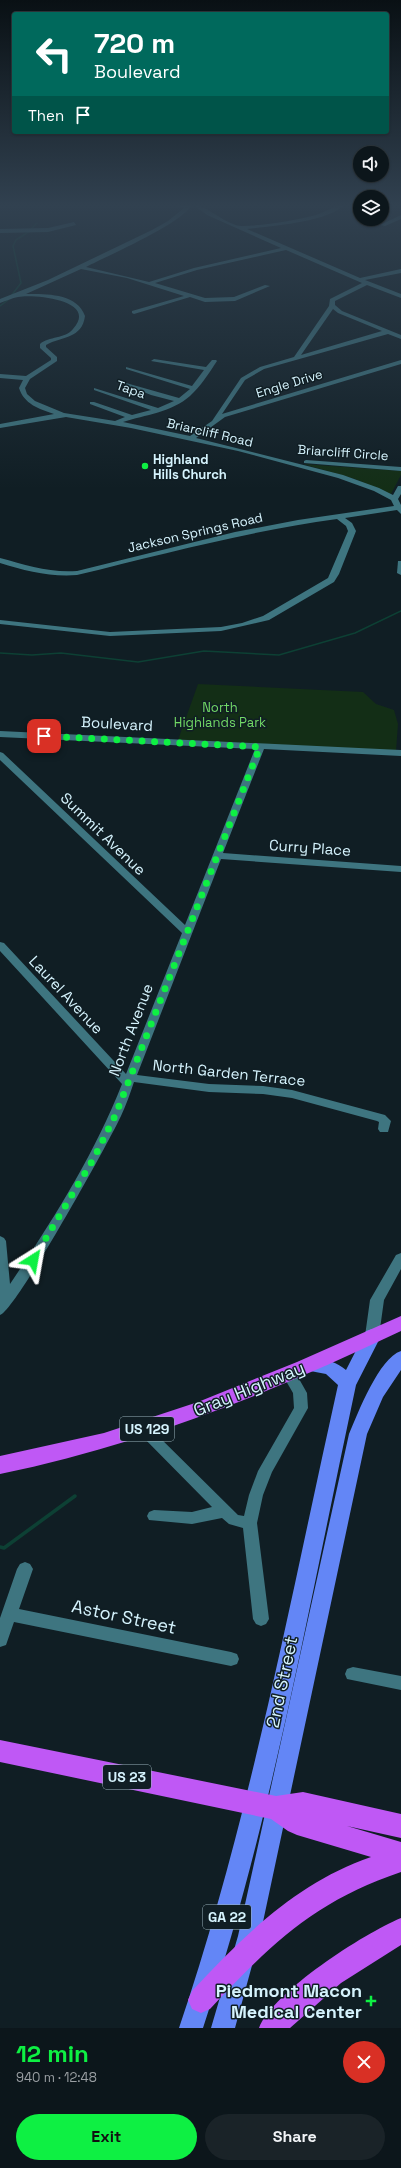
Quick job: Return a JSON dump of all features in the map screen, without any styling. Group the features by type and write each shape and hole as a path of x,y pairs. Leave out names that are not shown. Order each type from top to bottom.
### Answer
{"highway":[{"name":"Gray Highway","path":"0,1465 86,1448 144,1431 289,1374 401,1323"},
{"name":"US 23","path":"0,1751 265,1806 303,1804 401,1826"},
{"name":"US 23","path":"265,1806 297,1823 401,1854"},
{"path":"201,2000 245,1952 291,1912 332,1886 374,1868 401,1860"},
{"path":"272,2028 287,2011 332,1972 372,1946 401,1931"}],"main road":[{"name":"2nd Street","path":"223,2028 245,1952 265,1806 347,1385 372,1336"},
{"name":"2nd Street","path":"191,2028 217,1953 235,1887 265,1806 358,1434 368,1408 380,1386 401,1358"},
{"path":"311,1364 323,1365 342,1374 347,1385"}],"street":[{"path":"64,415 38,405 27,398 22,388 27,378 54,361 54,357 43,348 43,344 73,333 79,325 82,314 77,305 65,300"},
{"path":"134,312 176,300"},
{"path":"204,300 230,300"},
{"path":"296,358 332,306 332,300"},
{"path":"332,306 340,312 401,337"},
{"path":"214,420 247,375 262,368 387,332"},
{"path":"154,361 207,369"},
{"path":"115,423 130,417 158,410 185,398 214,361"},
{"name":"Engle Drive","path":"189,440 214,420 223,416 401,362"},
{"path":"128,368 192,388"},
{"path":"0,376 27,378"},
{"path":"128,384 153,394 178,400"},
{"name":"Tapa","path":"96,389 158,410"},
{"path":"92,403 130,417"},
{"name":"Briarcliff Road","path":"0,426 64,415 86,417 283,460 359,483 394,499"},
{"name":"Briarcliff Circle","path":"283,460 401,469"},
{"path":"400,510 394,499 401,488"},
{"name":"Jackson Springs Road","path":"0,560 43,573 78,573 235,534 338,516 400,510"},
{"path":"0,622 125,635 207,631 255,622 275,613 331,580 336,574 352,531 349,525 338,516"},
{"path":"401,563 401,573"},
{"name":"Boulevard","path":"0,734 401,753"},
{"name":"North Avenue","path":"0,1310 50,1236 94,1158 129,1080 260,747"},
{"name":"Summit Avenue","path":"0,755 187,933"},
{"name":"Curry Place","path":"217,856 401,869"},
{"name":"Laurel Avenue","path":"0,945 129,1080"},
{"name":"North Garden Terrace","path":"129,1080 209,1088 263,1090 292,1094 380,1118 385,1121 384,1129"},
{"path":"0,1241 4,1286 0,1310"},
{"path":"372,1336 377,1300 401,1258"},
{"path":"260,1618 250,1523 256,1495 265,1471 301,1408 300,1393 289,1374"},
{"path":"144,1431 234,1520 250,1523"},
{"path":"154,1516 192,1518 224,1511"},
{"path":"0,1640 24,1569"},
{"name":"Astor Street","path":"9,1614 231,1659"},
{"path":"353,1674 401,1683"}],"green space":[{"path":"303,464 401,471 401,475 391,494 355,479"},
{"name":"North Highlands Park","path":"198,684 363,692 376,704 394,710 398,724 396,751 177,743"}],"waterway":[{"path":"0,306 8,300"},
{"path":"0,653 32,655 61,653 138,662 204,651 279,655 355,633 401,611"},
{"path":"0,1547 4,1548 75,1496"}],"place":[{"name":"Highland Hills Church","path":"145,466"},
{"name":"Piedmont Macon Medical Center","path":"371,2001"}],"route":[{"path":"33,1260 50,1236 94,1158 115,1116 260,747 44,736"}]}
